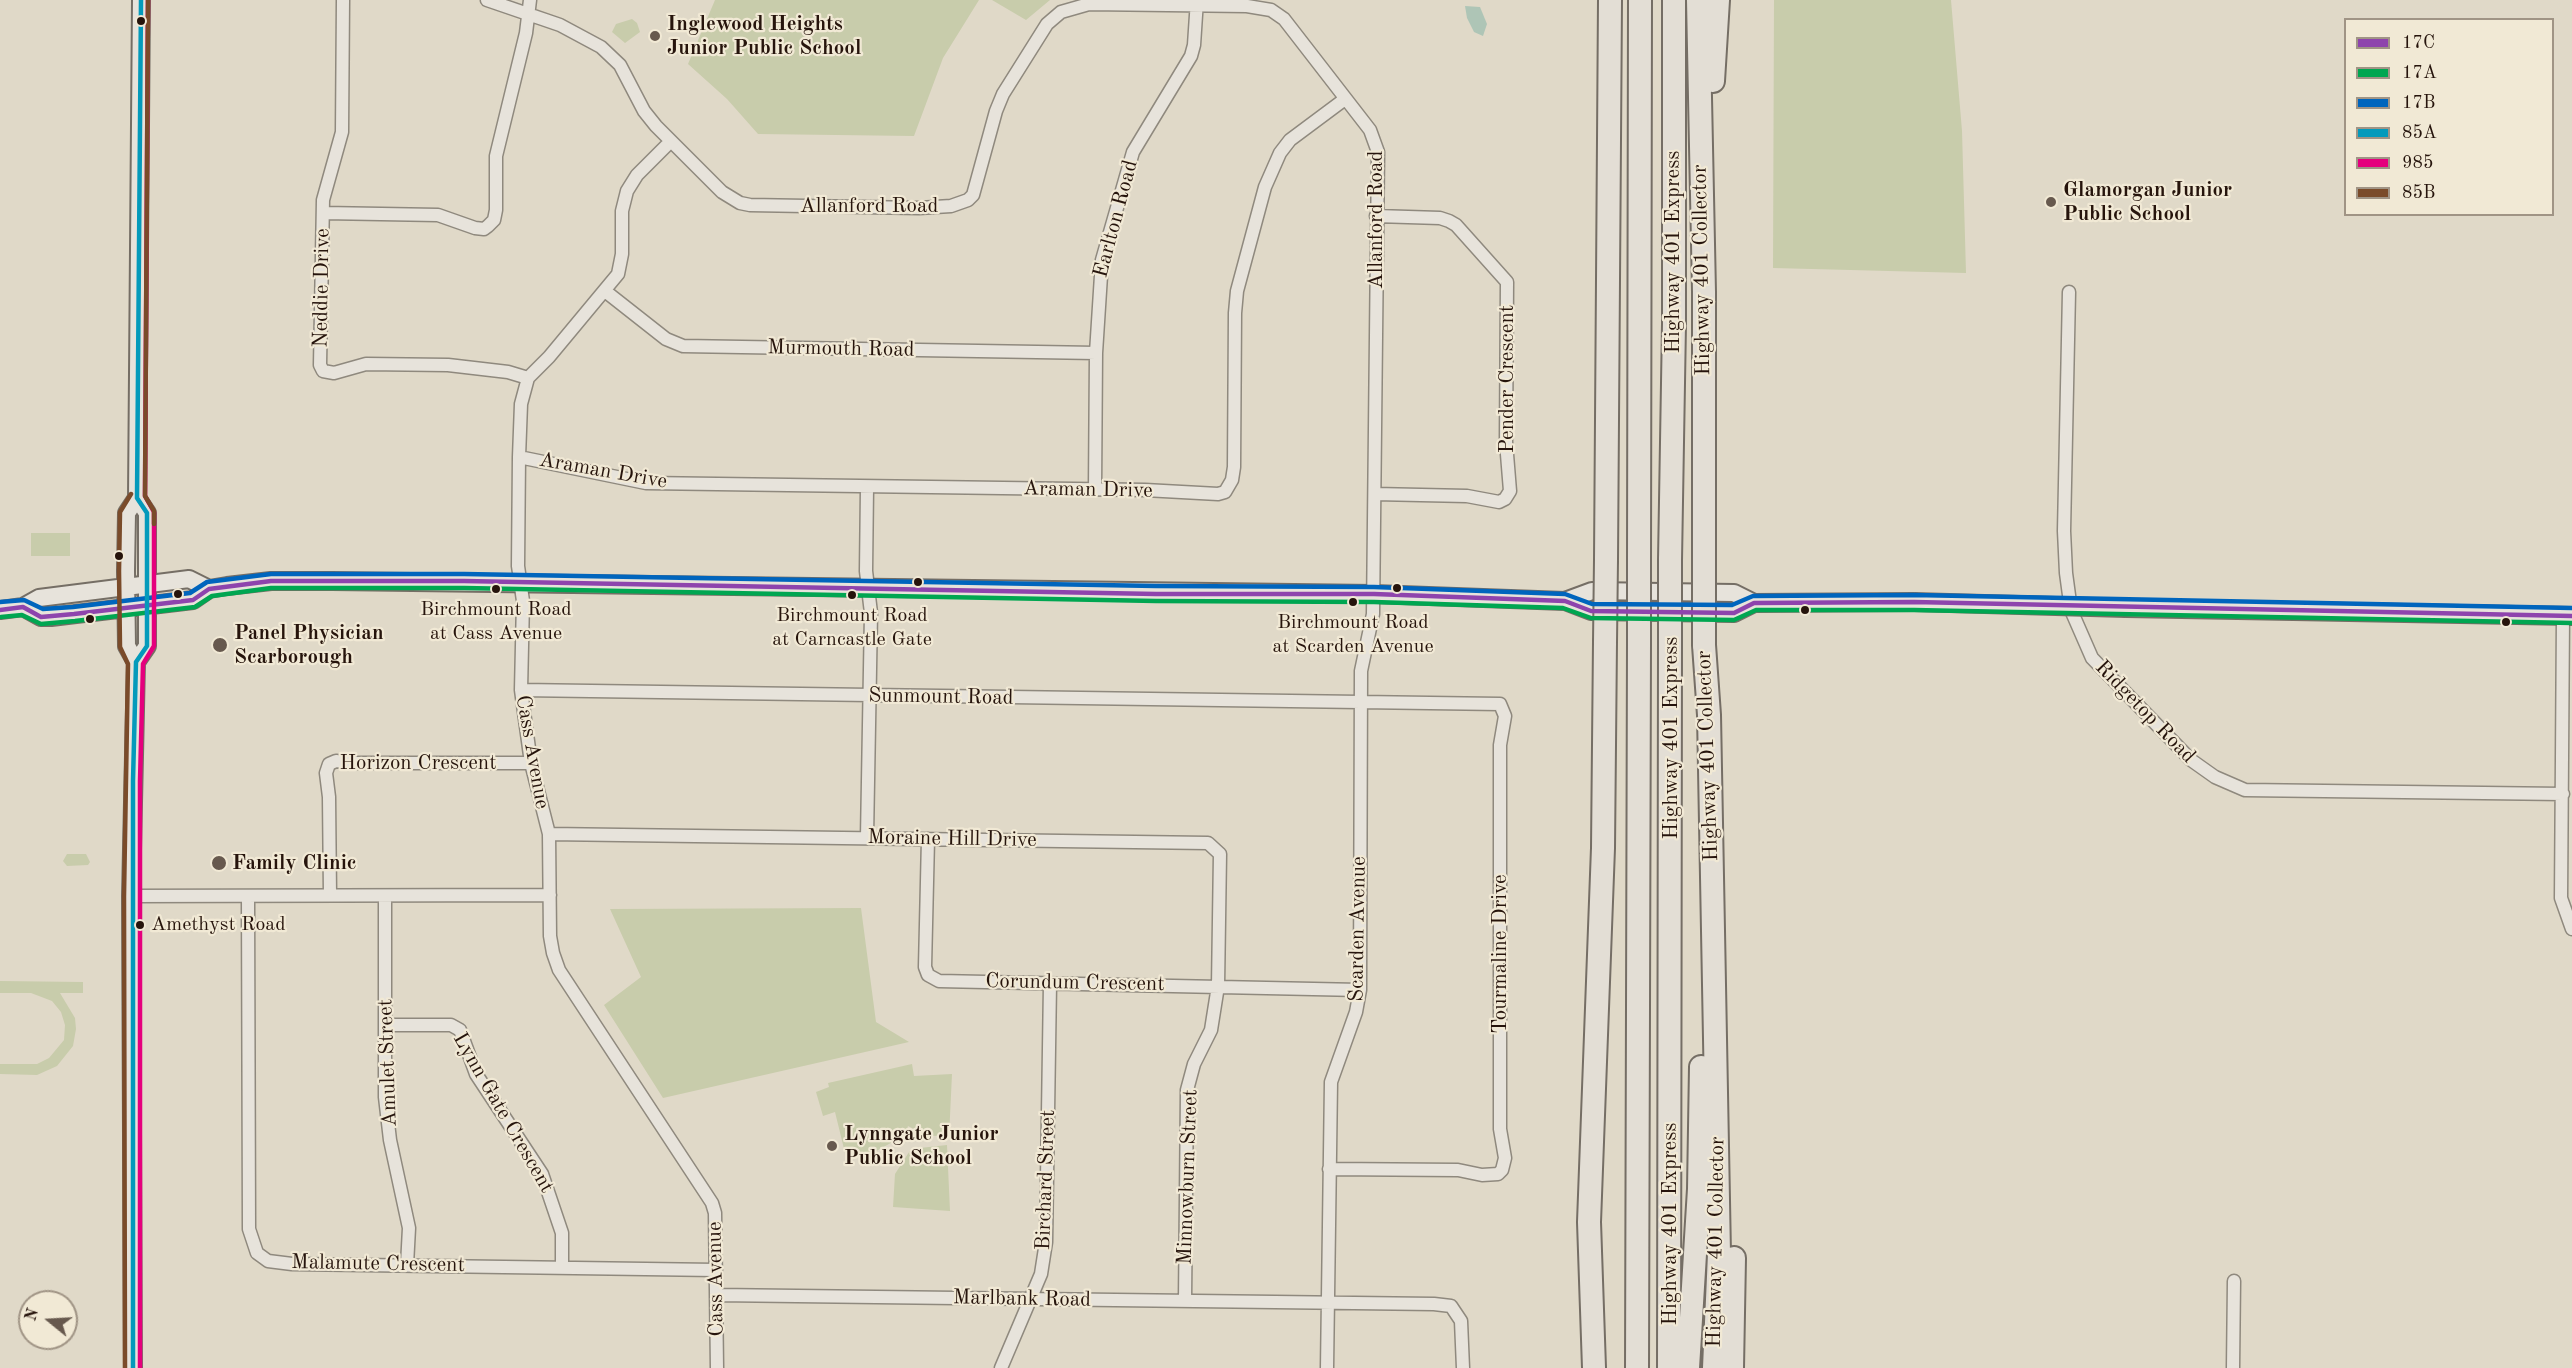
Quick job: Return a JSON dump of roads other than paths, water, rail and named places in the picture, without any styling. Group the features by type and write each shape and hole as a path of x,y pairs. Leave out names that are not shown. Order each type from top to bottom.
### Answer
{"highway":[{"path":"1598,0 1601,49 1610,79"},
{"path":"1594,1368 1589,1222 1601,892 1610,0"},
{"name":"Highway 401 Express","path":"1637,1368 1640,0"},
{"name":"Highway 401 Express","path":"1669,1368 1670,560 1674,324 1674,0"},
{"name":"Highway 401 Collector","path":"1698,0 1704,285 1704,645 1709,715 1719,1254 1714,1368"},
{"path":"1704,285 1718,0"},
{"path":"1688,1368 1699,1189 1709,715"},
{"path":"1709,715 1731,1089 1734,1259 1732,1368"}],"main road":[{"path":"133,1368 132,896 136,662 127,646 126,588 127,513 137,498 141,0"},
{"path":"136,662 147,646 147,513 137,498"},
{"path":"0,610 23,607 39,598 189,579 209,589"},
{"path":"23,607 41,617 127,608 193,600 209,589 271,581 1374,594 1565,601 1591,611 1734,613 1755,603 1914,602 2567,616"}],"street":[{"name":"Neddie Drive","path":"343,0 342,132 325,190 320,361 323,371 334,373 366,364 448,365 508,372 528,378"},
{"name":"Allanford Road","path":"487,0 576,33 608,53 620,65 644,111 705,178 740,203 763,206 896,208 960,204 973,195 999,101 1047,24 1069,8 1089,4 1196,3 1260,8 1279,14 1370,130 1377,145 1374,594"},
{"path":"324,213 438,215 475,228 484,229 489,226 496,210 496,156 529,15 530,0"},
{"name":"Earlton Road","path":"1095,490 1096,353 1102,260 1132,152 1191,56 1194,45 1196,3"},
{"name":"Araman Drive","path":"519,457 646,483 1218,494 1230,487 1234,467 1235,313 1238,283 1265,187 1281,153 1290,140 1345,99"},
{"name":"Cass Avenue","path":"671,141 637,175 627,191 622,211 622,254 618,274 528,378 521,404 519,457 519,583 523,601 521,690 531,763 549,834 550,936 559,970 712,1203 715,1213 717,1368"},
{"name":"Pender Crescent","path":"1375,494 1467,496 1499,502 1505,499 1510,491 1506,442 1507,282 1456,225 1449,221 1440,218 1377,216"},
{"name":"Murmouth Road","path":"604,291 657,332 683,346 1096,353"},
{"name":"Ridgetop Road","path":"2069,292 2064,531 2066,582 2071,610 2085,645 2096,663 2191,760 2215,777 2245,790 2563,794"},
{"path":"867,488 866,571 871,612 867,837"},
{"name":"Scarden Avenue","path":"1327,1368 1331,1082 1356,1012 1360,990 1361,671 1371,633 1374,594"},
{"path":"2567,616 2561,898 2572,929"},
{"name":"Sunmount Road","path":"521,690 1360,703"},
{"name":"Tourmaline Drive","path":"1329,1169 1458,1170 1491,1175 1502,1170 1505,1158 1500,1129 1500,745 1504,711 1500,704 1494,702 1360,703"},
{"name":"Horizon Crescent","path":"330,895 329,797 326,773 329,764 336,761 352,763 531,763"},
{"name":"Moraine Hill Drive","path":"549,834 1208,843 1220,854 1218,986"},
{"name":"Corundum Crescent","path":"928,839 925,967 928,975 939,981 1360,990"},
{"path":"132,896 550,895"},
{"name":"Malamute Crescent","path":"248,896 251,1242 257,1253 268,1262 716,1270"},
{"name":"Amulet Street","path":"385,896 385,1097 390,1140 409,1228 407,1265"},
{"name":"Birchard Street","path":"1001,1368 1041,1274 1046,1242 1050,984"},
{"name":"Minnowburn Street","path":"1185,1301 1187,1090 1194,1064 1211,1030 1218,986"},
{"name":"Lynn Gate Crescent","path":"386,1025 451,1025 460,1030 476,1074 542,1173 562,1233 562,1268"},
{"path":"2233,1368 2234,1281"},
{"name":"Marlbank Road","path":"717,1295 1451,1306 1461,1321 1463,1368"}],"place":[{"name":"Inglewood Heights Junior Public School","path":"655,36"},
{"name":"Glamorgan Junior Public School","path":"2051,202"},
{"name":"Birchmount Road at Cass Avenue","path":"496,589"},
{"name":"Birchmount Road at Carncastle Gate","path":"852,595"},
{"name":"Birchmount Road at Scarden Avenue","path":"1353,602"},
{"name":"Panel Physician Scarborough","path":"220,645"},
{"name":"Family Clinic","path":"219,863"},
{"name":"Amethyst Road","path":"140,925"},
{"name":"Lynngate Junior Public School","path":"832,1146"}]}
